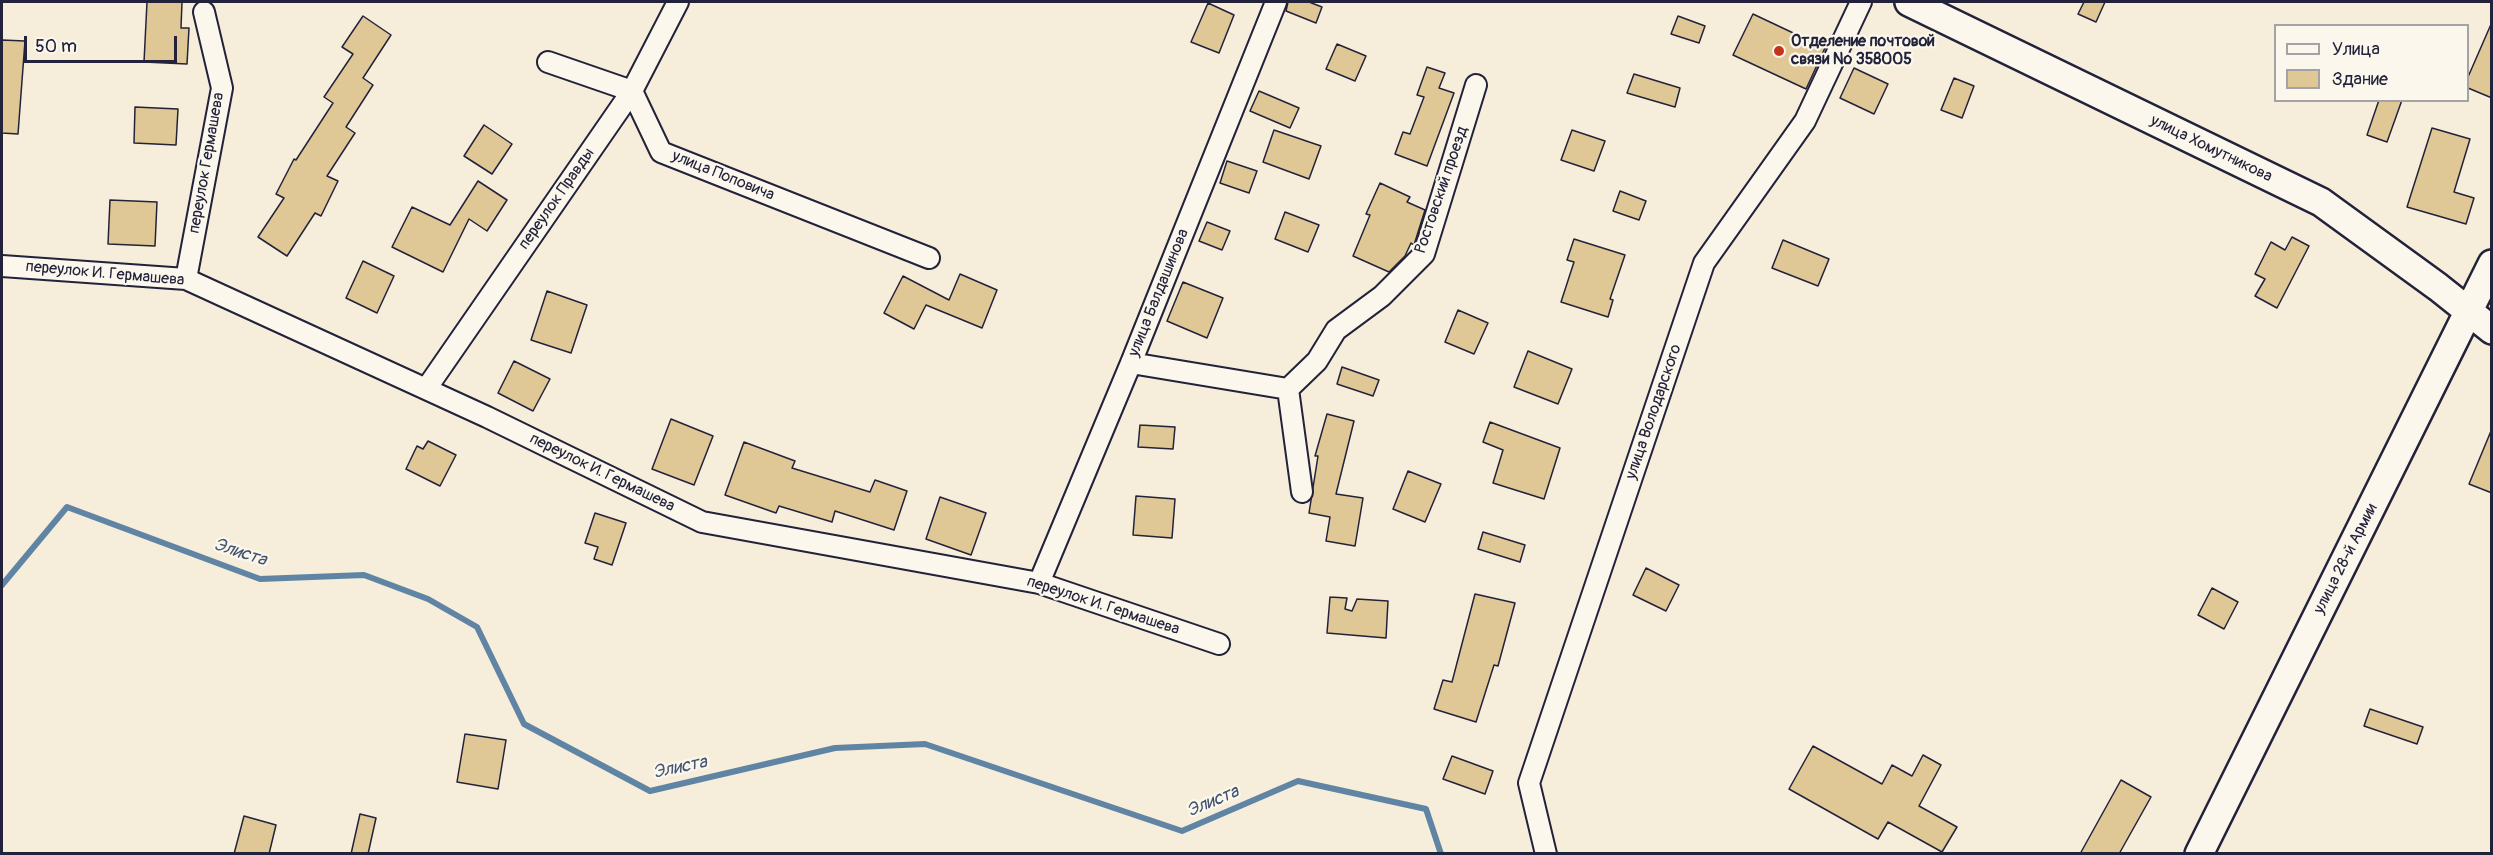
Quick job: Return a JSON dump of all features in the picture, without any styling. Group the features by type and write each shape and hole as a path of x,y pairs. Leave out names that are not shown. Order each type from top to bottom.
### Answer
{"street":[{"name":"переулок Правды","path":"426,389 632,91 678,2"},
{"name":"улица Балдашинова","path":"1039,583 1131,363 1276,2"},
{"name":"улица Володарского","path":"1546,854 1529,783 1704,263 1805,121 1862,2"},
{"name":"улица Хомутникова","path":"1909,2 2321,202 2492,330"},
{"name":"переулок Гермашева","path":"186,279 222,87 204,12"},
{"path":"548,62 632,91"},
{"name":"Ростовский проезд","path":"1288,389 1317,361 1336,330 1382,296 1424,254 1476,85"},
{"name":"улица Поповича","path":"632,91 661,152 929,258"},
{"name":"улица 28-й Армии","path":"2199,854 2492,264"},
{"name":"переулок И. Гермашева","path":"2,266 186,279 426,389 702,522 1039,583 1219,644"},
{"path":"1131,363 1288,389 1302,492"}],"building":[{"path":"147,2 182,2 181,28 189,28 187,64 144,62"},
{"path":"1288,2 1309,2 1322,7 1316,23 1286,11"},
{"path":"2084,2 2105,2 2096,22 2078,14"},
{"path":"1208,3 1234,15 1219,53 1191,42"},
{"name":"Отделение почтовой связи № 358005","path":"1753,14 1825,48 1806,89 1733,55"},
{"path":"363,16 391,35 363,78 373,85 346,127 355,133 327,176 338,181 321,216 315,213 287,256 258,237 284,198 276,194 294,159 296,160 333,103 324,97 353,54 342,47"},
{"path":"1678,16 1705,26 1699,43 1671,34"},
{"path":"2492,22 2492,98 2469,88 2469,75"},
{"path":"2,40 25,41 18,134 2,133"},
{"path":"1337,44 1366,56 1355,81 1326,69"},
{"path":"1427,67 1445,73 1439,88 1454,93 1427,166 1395,154 1403,132 1410,134 1424,97 1417,95"},
{"path":"1854,68 1888,84 1874,114 1840,98"},
{"path":"1634,74 1680,88 1675,107 1627,93"},
{"path":"1954,78 1974,86 1962,118 1941,110"},
{"path":"1259,91 1299,108 1290,128 1250,111"},
{"path":"2378,102 2401,102 2387,142 2367,135"},
{"path":"135,107 178,109 176,145 134,143"},
{"path":"484,125 512,144 492,174 464,156"},
{"path":"2432,128 2470,139 2454,192 2474,198 2466,224 2407,207"},
{"path":"1274,130 1321,146 1309,179 1263,162"},
{"path":"1572,130 1605,141 1594,171 1561,160"},
{"path":"1227,161 1257,171 1249,193 1220,183"},
{"path":"478,181 507,200 487,231 469,219 443,272 392,247 412,207 450,225"},
{"path":"1380,183 1410,197 1407,202 1425,210 1414,245 1411,243 1405,256 1389,272 1353,256 1370,215 1366,214"},
{"path":"1620,191 1646,201 1639,220 1613,211"},
{"path":"110,200 157,202 155,246 108,244"},
{"path":"1285,212 1319,225 1308,252 1275,239"},
{"path":"1207,222 1230,231 1222,250 1199,241"},
{"path":"2292,237 2309,246 2277,308 2255,296 2265,279 2255,274 2271,242 2285,250"},
{"path":"1574,239 1625,255 1610,299 1613,300 1608,317 1561,302 1574,262 1567,260"},
{"path":"1783,240 1829,259 1818,286 1772,268"},
{"path":"363,261 394,276 377,313 346,298"},
{"path":"960,274 997,290 982,328 926,305 914,329 884,313 903,276 949,300"},
{"path":"1183,282 1223,298 1207,338 1167,321"},
{"path":"547,291 587,305 571,353 531,340"},
{"path":"1458,310 1488,323 1474,354 1445,342"},
{"path":"1528,351 1572,369 1558,404 1514,387"},
{"path":"514,361 550,379 533,411 498,393"},
{"path":"1342,367 1379,380 1373,396 1337,384"},
{"path":"1327,414 1354,421 1336,494 1363,498 1355,546 1326,541 1330,517 1309,513 1318,456 1315,456"},
{"path":"671,419 713,436 694,485 652,469"},
{"path":"1490,422 1560,448 1544,499 1493,483 1503,450 1483,442"},
{"path":"1140,425 1175,427 1173,449 1138,447"},
{"path":"2492,431 2492,493 2469,484"},
{"path":"428,441 456,455 440,486 406,469 417,446 423,449"},
{"path":"744,442 795,461 792,468 870,492 875,480 907,491 894,530 835,511 832,522 779,506 776,513 725,495"},
{"path":"1408,471 1441,484 1425,522 1393,509"},
{"path":"1136,496 1175,499 1172,538 1133,535"},
{"path":"940,497 986,513 971,555 926,539"},
{"path":"595,513 626,523 612,565 594,559 598,547 585,543"},
{"path":"1483,532 1525,545 1520,562 1478,549"},
{"path":"1646,568 1679,585 1666,611 1633,595"},
{"path":"2212,588 2238,602 2224,629 2198,615"},
{"path":"1475,594 1515,603 1498,666 1494,665 1476,722 1434,709 1443,680 1452,682"},
{"path":"1330,597 1347,598 1345,609 1352,611 1357,599 1388,601 1386,638 1327,633"},
{"path":"2370,709 2423,727 2417,744 2364,726"},
{"path":"465,734 506,740 498,789 457,782"},
{"path":"1813,746 1882,784 1892,765 1912,776 1923,755 1941,765 1919,806 1957,827 1942,852 1888,822 1878,839 1789,789"},
{"path":"1452,756 1493,771 1485,794 1443,779"},
{"path":"2121,780 2151,797 2119,854 2080,854"},
{"path":"360,814 376,818 368,854 351,854"},
{"path":"244,816 276,825 269,854 234,854"}],"waterway":[{"name":"Элиста","path":"2,585 67,507 260,579 364,575 428,599 477,627 524,724 650,791 835,748 925,744 1182,831 1298,781 1426,809 1441,854"}],"place":[{"name":"Отделение почтовой связи № 358005","path":"1779,51"}]}
